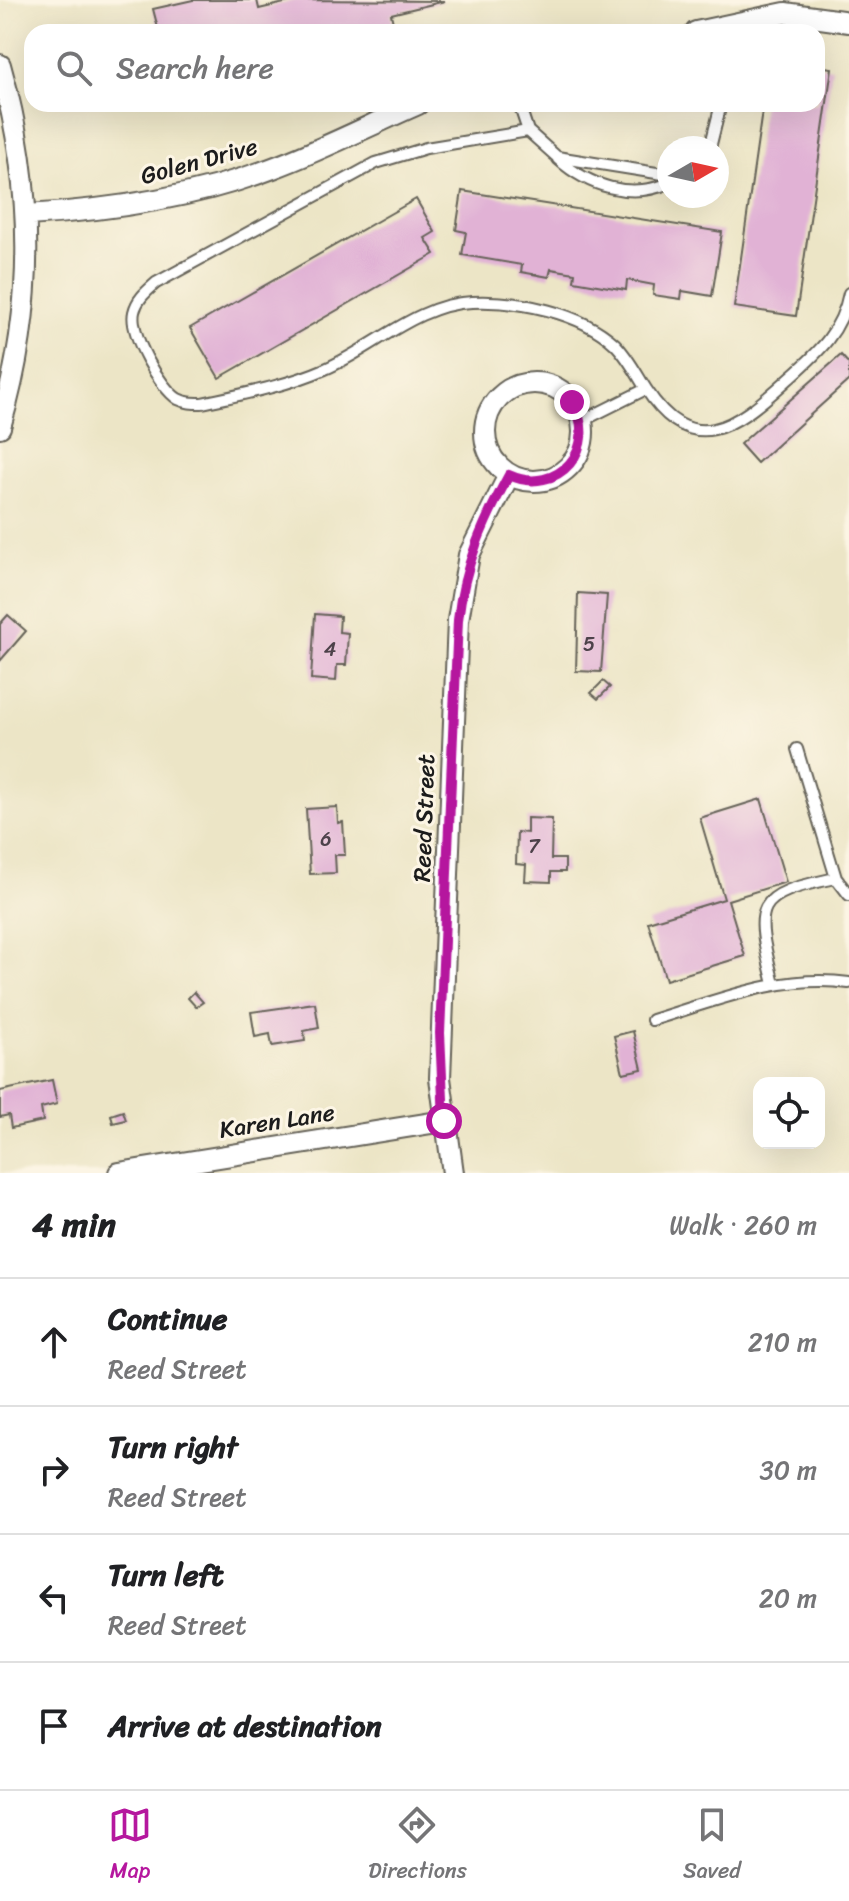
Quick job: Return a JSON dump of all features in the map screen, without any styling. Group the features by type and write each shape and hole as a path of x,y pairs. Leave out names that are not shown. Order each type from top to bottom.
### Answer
{"street":[{"path":"744,24 785,13 849,22"},
{"path":"0,65 23,163 28,215 25,300 0,427"},
{"name":"Golen Drive","path":"28,215 96,211 229,182 274,168 400,112"},
{"path":"535,383 556,388 572,402 582,421 582,444 563,472 542,481 509,475 493,460 485,429 491,408 505,392 535,383"},
{"name":"Reed Street","path":"453,1173 444,1121 440,1033 458,620 469,555 509,475"},
{"name":"Karen Lane","path":"119,1173 444,1121"}],"lane":[{"path":"522,112 528,131 592,184 645,192 657,188"},
{"path":"713,136 719,112"},
{"path":"528,131 426,148 376,163 156,283 134,308 132,323 137,340 169,392 190,403 202,403 305,377 428,312 468,302 491,301 565,315 600,332 632,364 665,414 679,423 697,430 734,425 823,348 842,322 849,293"},
{"path":"557,157 657,173"},
{"path":"582,421 646,389"},
{"path":"797,749 836,878 849,895"},
{"path":"774,984 762,930 765,908 773,895 792,887 836,878"},
{"path":"652,1020 774,984 824,980 849,983"}],"building":[{"path":"193,0 257,0 259,9 297,0 445,1 391,14 393,24 157,24 153,9"},
{"path":"825,67 832,68 796,316 734,307 762,112 825,112"},
{"path":"462,191 722,232 712,296 682,291 681,299 653,295 654,285 627,280 626,290 574,281 575,273 551,269 549,277 521,272 522,265 462,255 466,232 456,230"},
{"path":"416,199 435,232 425,238 435,254 219,378 190,328"},
{"path":"841,355 849,364 849,380 757,463 740,444"},
{"path":"578,593 607,595 601,672 576,671"},
{"path":"315,614 340,616 339,632 348,633 346,665 337,665 336,681 311,679"},
{"path":"8,615 26,631 0,661 0,624"},
{"path":"603,681 610,687 598,699 591,693"},
{"path":"761,799 786,882 728,900 745,956 666,980 648,922 724,899 700,818"},
{"path":"337,807 338,823 343,822 345,855 335,855 336,873 310,874 306,809"},
{"path":"527,818 552,819 551,859 565,859 565,872 551,872 551,882 525,881 526,865 516,864 517,832 527,833"},
{"path":"194,992 203,1002 196,1007 188,998"},
{"path":"315,1003 319,1028 304,1031 305,1041 272,1046 270,1034 255,1037 251,1012"},
{"path":"633,1031 642,1069 623,1073 614,1036"},
{"path":"52,1080 57,1104 41,1108 43,1121 11,1128 9,1115 0,1117 0,1091"},
{"path":"123,1111 126,1120 113,1123 111,1115"}],"route":[{"path":"444,1121 440,1033 458,620 464,575 477,536 509,475 530,481 553,478 578,455 582,444 582,421 572,402"}]}
